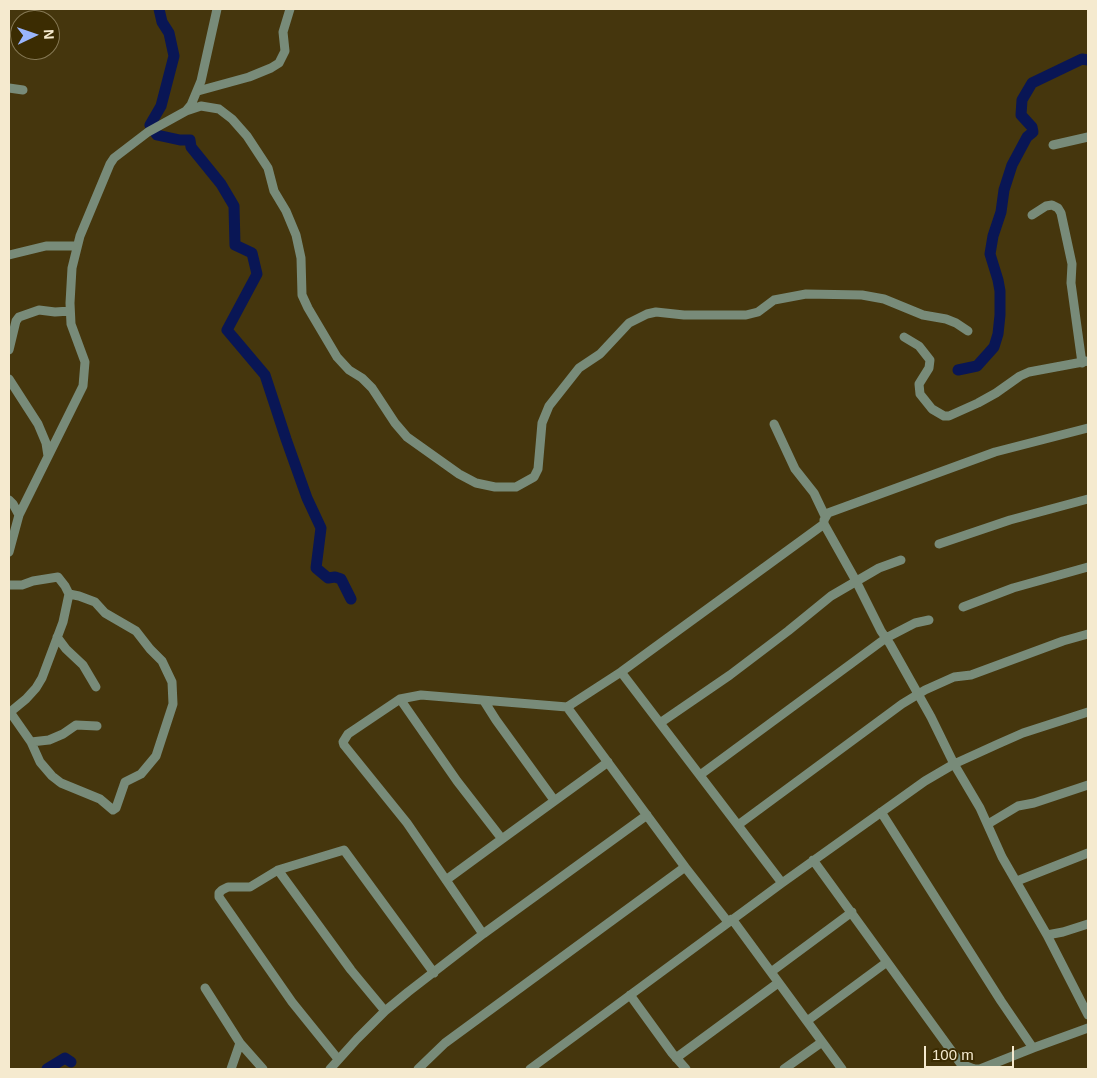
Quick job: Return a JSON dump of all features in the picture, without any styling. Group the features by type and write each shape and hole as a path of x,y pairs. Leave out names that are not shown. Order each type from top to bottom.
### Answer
{"street":[{"path":"186,111 198,91 217,9"},
{"path":"198,91 249,77 279,63 285,51 283,32 290,9"},
{"path":"9,88 23,90"},
{"path":"9,552 19,516 81,392 85,378 85,362 74,332 70,311 70,284 76,246 110,164 119,154 148,132 186,111 201,106 219,109 226,114 247,136 268,168 274,191 286,211 296,235 301,258 302,295 337,357 348,370 362,378 372,388 395,423 407,437 459,474 476,483 495,487 516,487 534,477 538,470 542,423 549,406 579,368 600,354 628,323 647,314 656,312 684,315 746,316 758,312 774,300 806,294 862,295 884,299 923,315 946,318 956,322 968,331"},
{"path":"1053,145 1088,137"},
{"path":"904,337 919,346 930,360 929,368 919,384 920,394 932,409 944,416 964,410 989,398 1020,376 1046,368 1085,362 1071,283 1072,264 1061,213 1058,208 1046,206 1032,215"},
{"path":"9,255 46,246 76,246"},
{"path":"9,350 16,320 19,317 39,310 70,311"},
{"path":"9,379 38,424 46,443 48,456"},
{"path":"774,424 795,469 814,493 825,520 856,582 931,717 954,764 980,808 999,850 1047,935 1088,1015"},
{"path":"483,934 407,823 344,745 343,742 348,734 400,699 422,695 567,708 621,672 825,520 828,513 1001,450 1088,428"},
{"path":"939,544 1046,509 1088,499"},
{"path":"9,500 19,516"},
{"path":"660,723 794,627 823,601 880,568 901,560"},
{"path":"964,607 1020,586 1088,567"},
{"path":"9,584 22,585 32,580 58,577 69,594 49,662 39,683 26,699 9,713 31,742 40,762 61,783 85,792 115,809 125,782 141,774 156,756 174,704 172,682 162,661 136,631 105,613 95,602 69,594"},
{"path":"700,775 886,638 928,620"},
{"path":"738,825 918,694 954,676 971,675 1063,641 1088,634"},
{"path":"57,637 66,649 83,665 96,687"},
{"path":"621,672 782,883"},
{"path":"400,699 415,723 502,839"},
{"path":"484,700 496,720 554,800"},
{"path":"567,708 685,867 771,972 842,1069"},
{"path":"530,1069 813,860 954,764 1023,733 1088,712"},
{"path":"31,742 49,740 63,734 76,725 97,726"},
{"path":"446,880 608,762"},
{"path":"988,824 1018,806 1034,803 1088,785"},
{"path":"881,812 1033,1048"},
{"path":"330,1069 385,1011 483,934 647,815"},
{"path":"338,1059 292,1002 219,897 219,893 225,888 250,887 278,870 344,850 434,973"},
{"path":"1016,881 1088,853"},
{"path":"813,860 852,912 959,1067 980,1069 1088,1028"},
{"path":"418,1069 456,1035 685,867"},
{"path":"278,870 351,970 385,1011"},
{"path":"771,972 852,912"},
{"path":"1047,935 1088,924"},
{"path":"807,1021 886,962"},
{"path":"676,1058 778,983"},
{"path":"205,988 240,1043 263,1069"},
{"path":"630,995 686,1069"},
{"path":"784,1069 822,1042"},
{"path":"231,1069 240,1043"}],"waterway":[{"path":"159,9 162,22 169,33 174,56 161,106 150,125 157,135 190,140 191,147 221,184 234,206 235,245 252,253 257,274 227,330 265,375 307,498 321,528 316,568 328,578 335,577 341,579 351,599"},
{"path":"958,370 977,366 994,347 998,334 1000,291 990,254 993,236 1001,212 1004,190 1012,165 1027,137 1033,132 1032,127 1021,115 1022,100 1032,83 1082,59 1088,60"},
{"path":"47,1069 65,1058 71,1062"}]}
